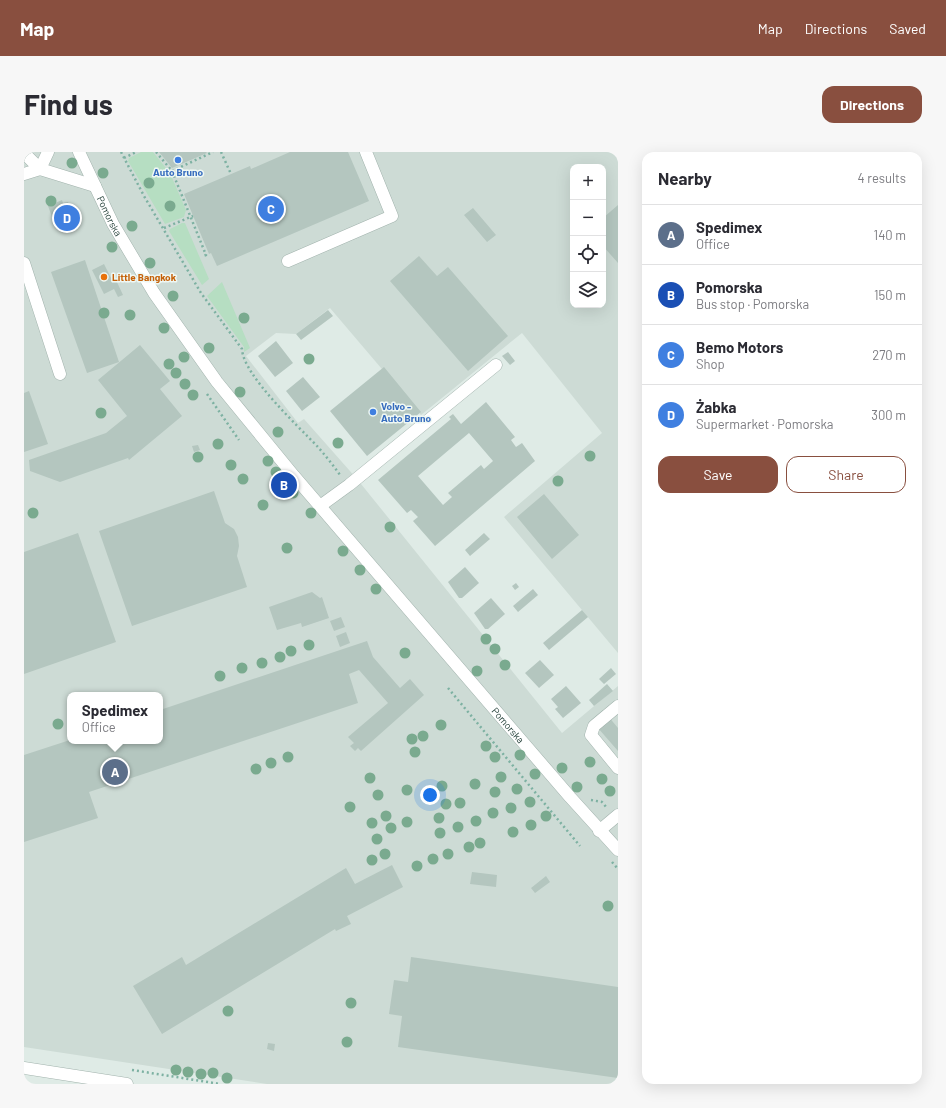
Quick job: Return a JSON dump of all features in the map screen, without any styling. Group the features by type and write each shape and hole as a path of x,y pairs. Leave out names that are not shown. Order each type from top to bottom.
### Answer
{"street":[{"path":"24,174 40,169 48,152"},
{"name":"Pomorska","path":"79,152 114,224 154,293 242,414 599,831 618,850"},
{"path":"288,261 392,216 366,152"},
{"path":"24,153 40,169"},
{"name":"Pomorska","path":"40,169 95,186"},
{"path":"24,263 60,374"},
{"path":"320,506 349,485 496,365"},
{"path":"618,706 594,726 591,735 618,768"},
{"path":"599,831 618,815"},
{"name":"Pomorska","path":"608,841 618,857"},
{"path":"24,1068 127,1084"}],"path":[{"path":"121,152 144,196 201,293 242,349 243,357 268,394 317,447 349,485"},
{"path":"124,158 136,152"},
{"path":"156,152 172,171 206,255 203,256"},
{"path":"172,171 213,152"},
{"path":"221,152 230,174"},
{"path":"164,228 190,218"},
{"path":"448,688 580,846"}],"shaded area":[{"path":"24,152 618,152 618,653 504,517 602,433 522,333 421,415 330,308 296,334 276,333 246,356 298,423 304,419 357,479 562,733 618,686 618,1084 267,1084 24,1047"}],"green space":[{"path":"141,152 153,152 170,173 186,210 184,217 165,224 128,161 129,158"},
{"path":"182,223 185,223 209,279 202,285 169,231"},
{"path":"222,282 250,348 244,352 244,347 207,296"}],"building":[{"name":"Auto Bruno","path":"159,152 206,152 207,153 172,168"},
{"path":"290,152 348,152 369,201 217,266 211,253 209,254 184,194 250,166 251,169"},
{"path":"62,200 63,203 68,202 75,222 60,227 59,223 55,225 48,206"},
{"path":"618,205 618,263 606,249 606,215"},
{"path":"473,208 496,235 487,242 464,215"},
{"path":"419,256 437,276 448,267 508,336 468,371 390,281"},
{"path":"85,260 119,362 87,373 51,272"},
{"path":"104,264 113,282 116,280 123,295 118,297 114,289 104,294 92,270"},
{"path":"328,310 333,316 301,340 296,334"},
{"path":"276,341 293,363 275,377 258,356"},
{"path":"140,345 170,381 160,389 182,416 129,460 128,458 60,482 30,471 29,460 106,433 127,416 98,380"},
{"path":"508,352 515,361 510,365 502,356"},
{"path":"384,367 421,412 367,456 330,411"},
{"path":"303,377 320,397 302,411 286,391"},
{"path":"29,391 48,444 24,452 24,393"},
{"path":"486,402 515,437 511,440 516,447 522,443 535,461 435,546 413,521 418,517 411,510 407,513 378,480 451,419 449,417 453,414 461,424","holes":["469,433 493,461 484,469 481,465 448,493 452,497 443,505 418,476"]},
{"path":"198,445 200,450 194,452 192,446"},
{"path":"214,491 225,523 234,529 238,537 239,546 237,556 247,587 132,626 99,531"},
{"path":"544,494 579,535 552,559 517,517"},
{"path":"78,533 116,642 24,674 24,552"},
{"path":"484,533 490,539 470,556 465,550"},
{"path":"465,567 479,583 462,598 459,598 448,582"},
{"path":"516,583 519,587 515,590 512,586"},
{"path":"533,589 538,595 518,612 513,606"},
{"path":"312,592 320,598 322,597 329,618 302,627 301,623 277,630 269,607"},
{"path":"491,598 505,614 488,629 485,629 474,613"},
{"path":"582,610 588,617 549,650 543,643"},
{"path":"341,617 345,627 334,631 330,621"},
{"path":"346,632 350,643 340,647 336,636"},
{"path":"367,641 373,657 400,688 410,679 424,695 361,751 358,748 355,751 350,746 354,743 348,737 388,703 359,670 349,674 358,703 89,792 98,818 24,842 24,755 67,741 67,744 163,744 163,709"},
{"path":"540,660 554,675 539,688 525,673"},
{"path":"611,668 616,674 604,684 599,679"},
{"path":"607,684 613,691 594,706 589,700"},
{"path":"566,686 581,703 563,718 555,709 558,707 551,699"},
{"path":"603,710 618,728 618,751 591,720"},
{"path":"392,865 403,887 347,916 351,924 336,931 335,929 162,1034 133,986 182,957 186,965 346,868 355,884"},
{"path":"472,872 497,875 496,887 470,884"},
{"path":"546,876 550,882 535,893 531,888"},
{"path":"411,957 618,987 618,1078 398,1047 402,1016 389,1014 394,980 408,982"},
{"path":"268,1043 275,1044 274,1051 267,1049"}],"place":[{"name":"Auto Bruno","path":"178,160"},
{"name":"Bemo Motors","path":"271,209"},
{"name":"Żabka","path":"67,218"},
{"name":"Little Bangkok","path":"104,277"},
{"name":"Volvo - Auto Bruno","path":"373,412"},
{"name":"Pomorska","path":"284,485"},
{"name":"Spedimex","path":"115,772"}]}
